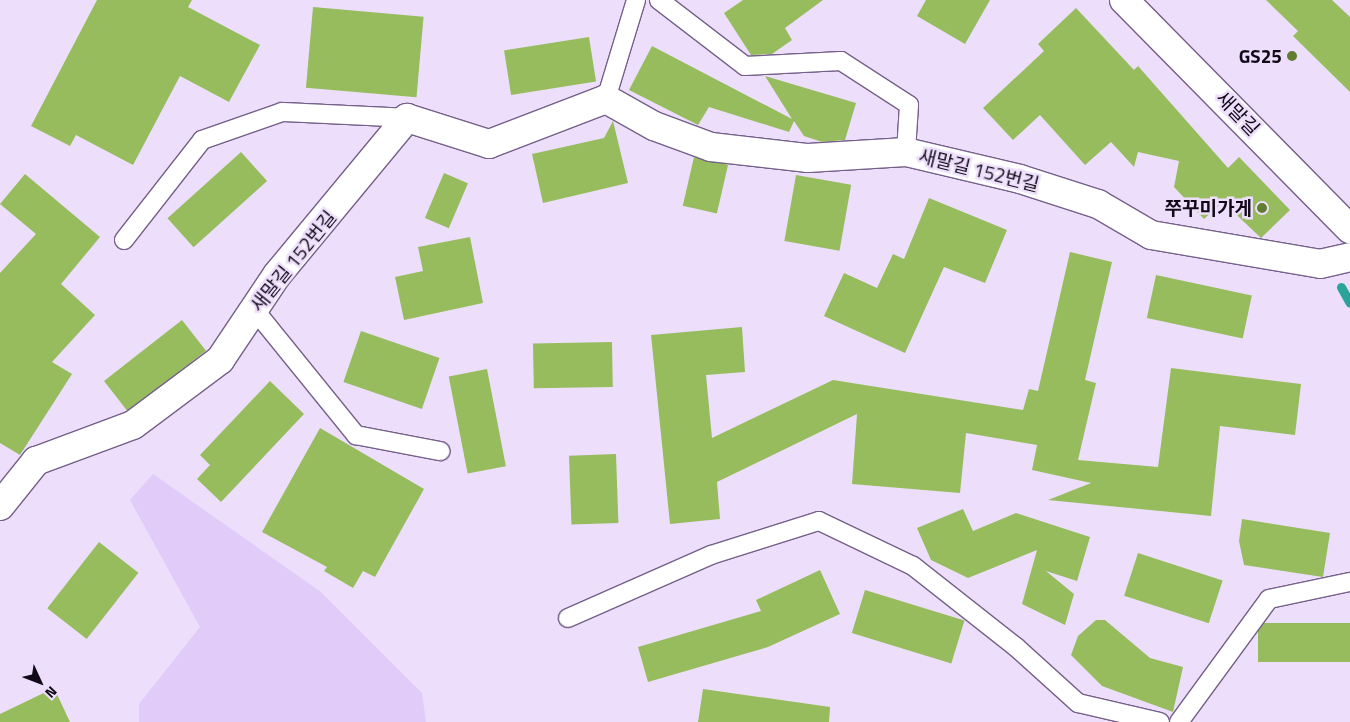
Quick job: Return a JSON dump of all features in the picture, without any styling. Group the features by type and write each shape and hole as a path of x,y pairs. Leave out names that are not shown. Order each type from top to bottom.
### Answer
{"street":[{"name":"새말길","path":"1124,0 1350,230"},
{"path":"407,118 489,144 606,99"},
{"name":"새말길 152번길","path":"606,99 654,126 711,147 808,158 906,152 1098,204 1151,235 1320,264 1350,257"},
{"name":"새말길 152번길","path":"0,506 36,461 133,425 220,360 253,308 407,118"}],"lane":[{"path":"606,99 636,0"},
{"path":"659,0 745,66 841,61 909,105 906,152"},
{"path":"124,240 202,140 282,112 407,118"},
{"path":"253,308 356,435 440,450"},
{"path":"568,618 711,555 819,521 913,566 1016,647 1078,703 1160,722"},
{"path":"1179,722 1269,599 1350,582"}],"shaded area":[{"path":"153,474 321,592 422,693 426,722 139,722 139,704 200,627 130,500"}],"building":[{"path":"97,0 192,0 188,7 260,45 229,102 180,76 133,165 76,135 70,146 31,126"},
{"path":"743,0 823,0 785,28 792,40 772,54 751,55 724,13"},
{"path":"926,0 990,0 965,44 917,16"},
{"path":"1266,0 1332,0 1350,17 1350,92 1293,36 1298,31"},
{"path":"313,7 424,17 417,97 306,88"},
{"path":"1076,8 1134,70 1138,66 1228,168 1239,157 1290,210 1261,238 1223,202 1204,219 1174,187 1179,161 1138,152 1134,167 1111,142 1085,165 1040,115 1013,140 983,108 1044,51 1038,44"},
{"path":"589,37 596,81 511,95 504,50"},
{"path":"652,46 792,119 765,76 856,103 845,140 822,142 804,136 794,121 789,132 709,107 698,125 629,90"},
{"path":"613,121 628,183 543,203 532,154 604,138"},
{"path":"241,152 267,181 194,247 167,218"},
{"path":"694,157 728,165 717,214 683,206"},
{"path":"444,173 468,183 449,228 425,218"},
{"path":"25,174 100,237 61,284 95,315 52,362 72,374 20,455 0,443 0,273 36,234 0,204"},
{"path":"796,175 851,185 840,251 784,241"},
{"path":"929,198 1007,230 985,283 944,267 905,353 824,316 844,273 877,288 893,254 904,259"},
{"path":"470,237 483,303 404,320 395,277 423,271 418,247"},
{"path":"1070,252 1112,262 1085,380 1096,383 1078,460 1158,467 1171,368 1301,384 1295,435 1220,426 1211,516 1048,500 1091,483 1032,470 1037,445 966,433 960,493 852,484 857,414 717,482 720,519 670,524 651,335 742,327 745,372 706,375 712,438 833,380 1023,410 1029,389 1038,391"},
{"path":"1156,275 1252,295 1243,338 1147,318"},
{"path":"182,320 206,351 128,412 104,381"},
{"path":"361,331 439,358 422,409 343,382"},
{"path":"612,342 613,387 534,388 533,343"},
{"path":"487,369 506,466 468,474 449,376"},
{"path":"270,381 304,414 221,502 197,479 210,465 200,455"},
{"path":"320,428 424,489 375,577 363,571 353,588 324,571 327,567 262,532"},
{"path":"616,454 618,523 571,525 569,456"},
{"path":"963,509 973,531 1016,513 1090,537 1077,581 1046,571 1074,594 1065,625 1022,604 1037,550 968,578 931,560 917,528"},
{"path":"1242,519 1330,533 1323,577 1244,565 1239,541"},
{"path":"99,542 138,573 87,639 47,608"},
{"path":"1138,553 1223,581 1209,623 1124,596"},
{"path":"820,570 840,614 768,647 648,682 638,647 761,611 756,600"},
{"path":"865,590 964,620 951,663 852,633"},
{"path":"1096,620 1105,620 1150,658 1183,667 1173,712 1102,686 1071,655 1078,636"},
{"path":"1258,623 1350,623 1350,662 1258,662"},
{"path":"54,688 70,722 0,722 0,714"},
{"path":"703,689 830,707 829,722 698,722"}],"waterway":[{"path":"1341,287 1350,303"}],"place":[{"name":"GS25","path":"1292,56"},
{"name":"쭈꾸미가게","path":"1262,208"}]}
